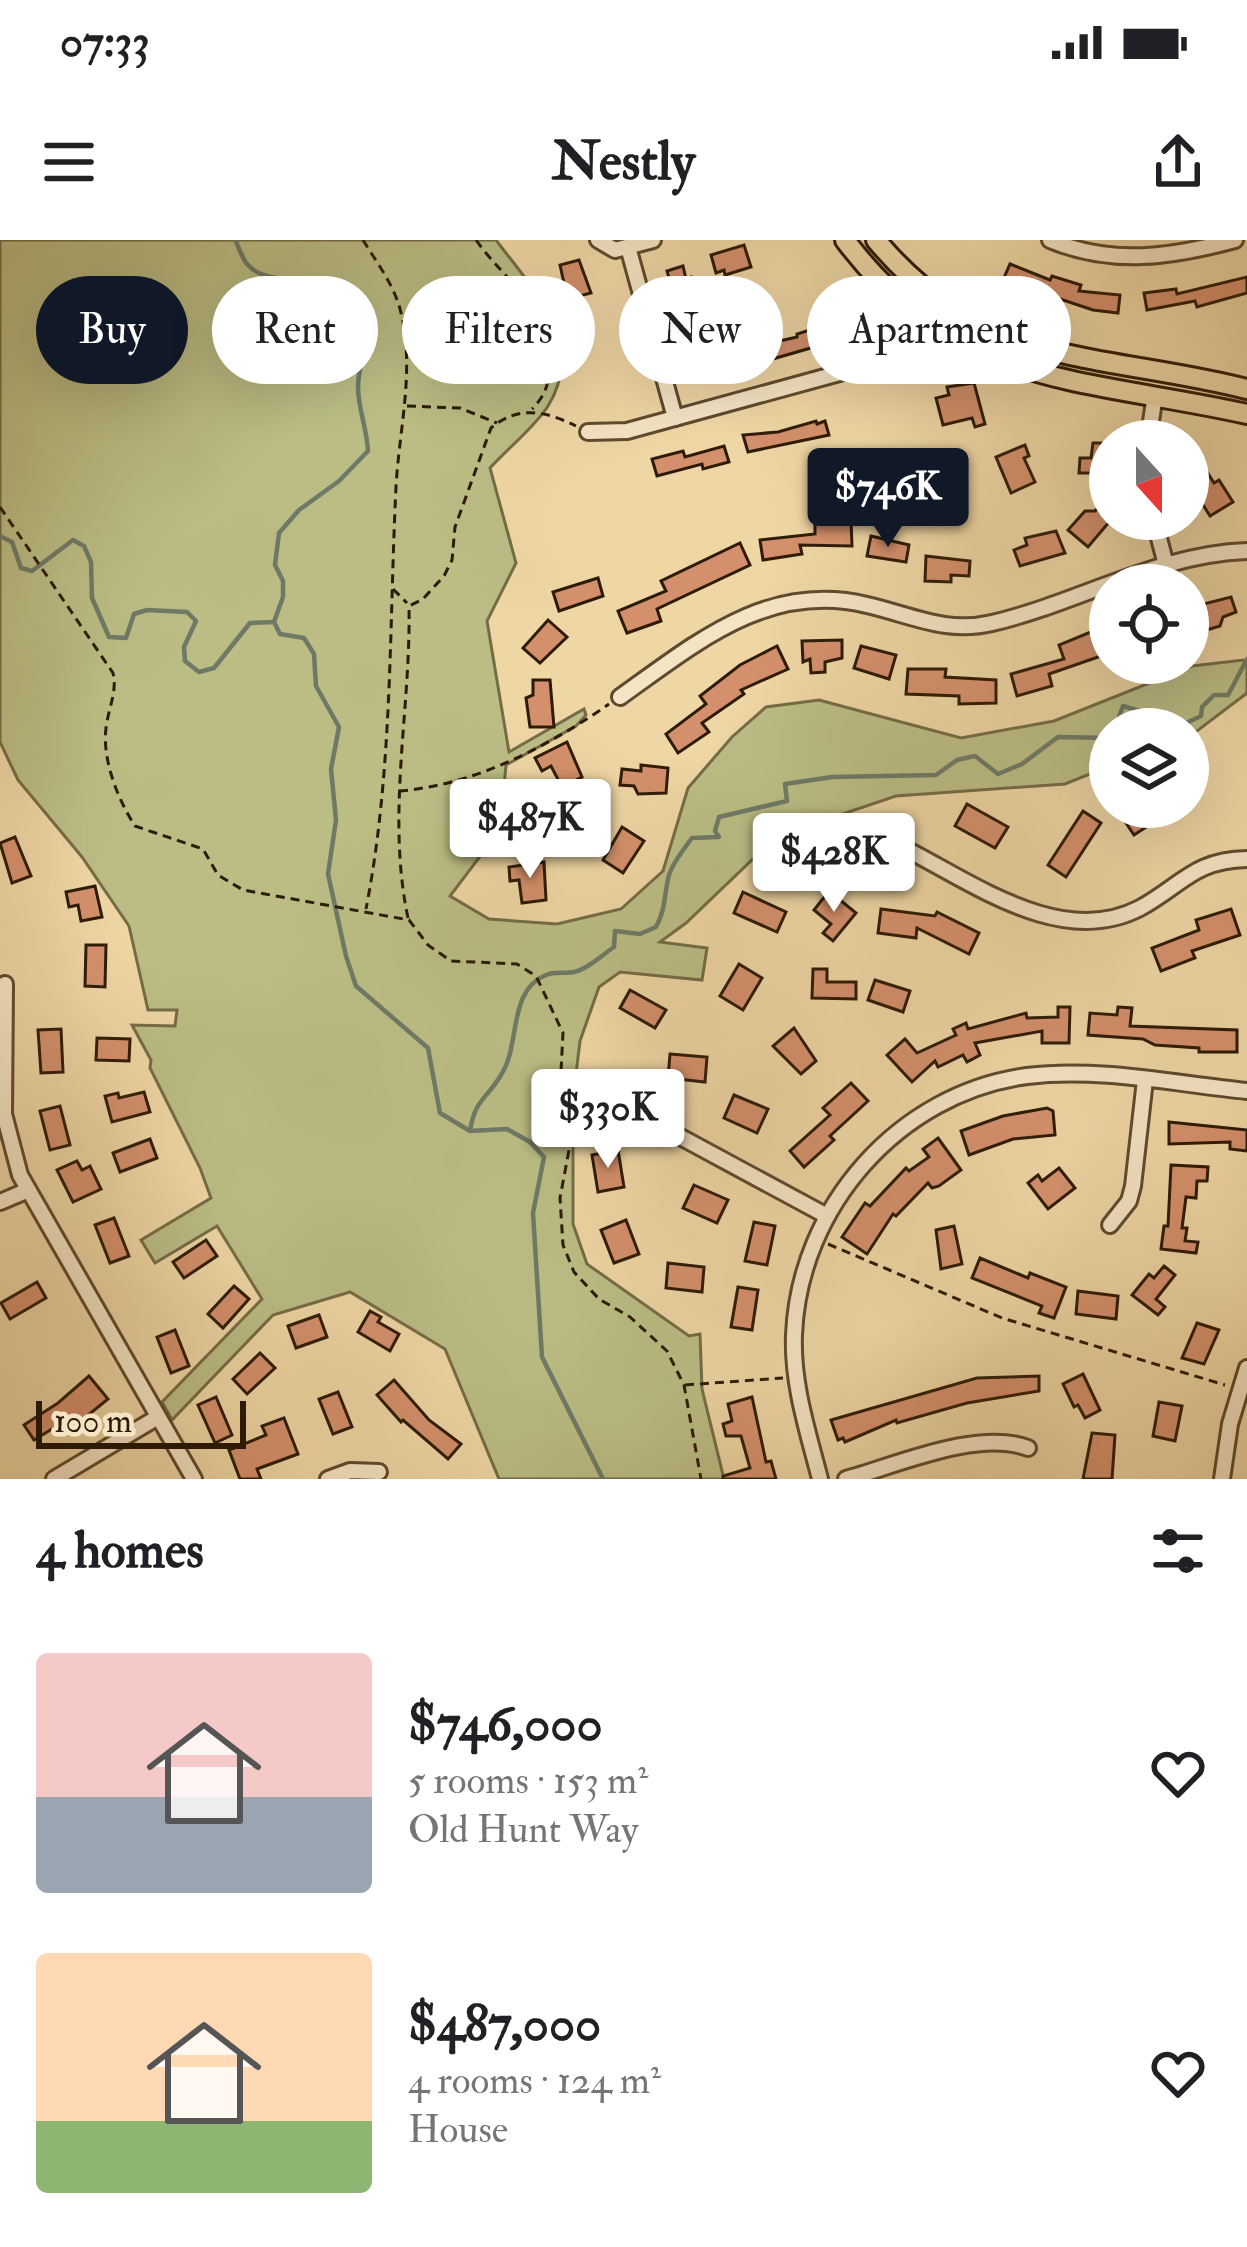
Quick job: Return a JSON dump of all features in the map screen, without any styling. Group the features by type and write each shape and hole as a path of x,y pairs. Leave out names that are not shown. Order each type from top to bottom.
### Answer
{"main road":[{"path":"845,240 875,276"},
{"path":"876,240 911,276"},
{"path":"1071,357 1247,389"},
{"path":"1071,382 1247,414"}],"street":[{"path":"598,240 608,249 653,240"},
{"path":"1050,240 1118,257 1235,240"},
{"path":"628,247 674,418"},
{"path":"588,432 627,431 807,382"},
{"path":"1151,420 1155,395"},
{"path":"1172,564 1247,551"},
{"path":"620,697 716,628 790,601 840,600 921,622 967,627 1009,619 1089,591"},
{"path":"898,845 1033,913 1075,922 1115,918 1152,901 1198,868 1247,860"},
{"path":"5,984 2,1085 10,1145 26,1191 194,1479"},
{"path":"820,1479 796,1377 797,1303 827,1216 855,1174 887,1141 942,1103 1023,1077 1054,1074 1247,1091"},
{"path":"1111,1225 1129,1201 1133,1186 1144,1080"},
{"path":"675,1133 827,1216"},
{"path":"0,1202 26,1191"},
{"path":"1222,1479 1247,1368"},
{"path":"54,1479 158,1417"},
{"path":"846,1479 984,1441 1028,1448"},
{"path":"328,1479 350,1471 379,1472"}],"path":[{"path":"363,240 401,311 405,406 399,432 389,712 376,866 365,911"},
{"path":"476,240 538,315 549,366 548,389 531,411"},
{"path":"405,406 460,408 497,423"},
{"path":"410,606 445,576 452,560 455,527 491,428 503,417 531,411 588,432"},
{"path":"0,507 113,673 116,685 106,726 106,754 135,826 203,849 218,874 243,890 409,920"},
{"path":"392,587 410,606 398,791 409,920 428,945 451,961 517,964 536,976 563,1034 559,1109 569,1150 560,1198 563,1245 574,1272 599,1299 630,1316 668,1351 684,1385 701,1479"},
{"path":"398,791 440,788 475,776 578,726 620,697"},
{"path":"816,1239 1002,1318 1239,1391"},
{"path":"684,1385 796,1377"}],"green space":[{"path":"0,240 496,240 524,276 402,276 402,384 558,384 548,406 490,468 516,563 487,621 509,752 584,709 586,715 576,726 506,765 500,830 450,896 489,919 557,924 621,909 663,871 688,788 732,737 766,707 819,700 961,738 1054,721 1147,684 1209,684 1209,664 1243,660 1247,665 1247,693 1209,722 1209,708 1089,708 1089,774 1065,784 896,796 777,836 660,942 707,948 702,980 620,972 599,987 580,1041 573,1098 573,1224 587,1264 689,1336 700,1334 702,1389 724,1479 499,1479 445,1349 350,1292 273,1315 172,1420 162,1402 262,1299 217,1226 155,1263 141,1240 211,1198 132,1025 175,1026 177,1010 148,1010 129,926 82,857 18,780 0,742"}],"building":[{"path":"744,245 751,267 716,273 711,255"},
{"path":"579,260 585,276 562,276 560,265"},
{"path":"1010,264 1040,276 1005,276"},
{"path":"683,266 685,276 668,276 667,271"},
{"path":"1247,277 1247,293 1197,307 1195,301 1147,310 1144,293 1176,289 1177,294"},
{"path":"1071,282 1081,285 1079,291 1120,295 1118,313 1071,303"},
{"path":"807,331 807,349 783,356 783,340"},
{"path":"974,384 985,424 975,427 972,418 943,425 936,398 949,395 947,387"},
{"path":"825,421 829,435 748,452 743,435 778,432"},
{"path":"1025,445 1029,456 1024,458 1035,482 1011,493 996,457"},
{"path":"724,446 729,462 657,476 652,459 683,451 685,457"},
{"path":"1080,458 1089,458 1089,473 1079,473"},
{"path":"960,471 966,488 932,506 920,500 913,484"},
{"path":"1209,475 1214,483 1219,480 1233,502 1210,516"},
{"path":"1089,511 1089,540 1094,540 1088,547 1068,530"},
{"path":"851,520 852,546 800,545 802,554 763,560 760,540 815,534 815,521"},
{"path":"1056,531 1065,553 1020,566 1014,550 1027,545 1025,538"},
{"path":"871,536 909,545 906,562 867,556"},
{"path":"740,543 750,565 657,609 661,621 627,633 618,611 666,591 661,581"},
{"path":"926,556 970,561 969,576 951,575 951,582 925,581"},
{"path":"598,578 603,596 559,611 553,592"},
{"path":"1231,597 1236,612 1209,629 1209,603"},
{"path":"548,620 567,637 540,663 523,648"},
{"path":"1089,633 1089,660 1049,674 1052,686 1017,696 1011,674 1064,659 1059,645"},
{"path":"842,640 842,658 825,662 825,672 811,673 810,659 803,662 802,641"},
{"path":"777,646 788,669 741,690 744,694 702,723 709,732 678,753 666,734 706,704 700,696 740,665"},
{"path":"861,646 896,655 889,679 854,668"},
{"path":"908,669 946,669 945,677 996,680 996,703 959,704 959,696 906,694"},
{"path":"533,680 550,680 554,727 530,727 526,698 533,695"},
{"path":"567,742 582,777 562,787 551,766 542,771 535,758"},
{"path":"641,765 668,768 666,793 638,794 634,786 620,785 622,769 641,771"},
{"path":"967,804 1008,827 995,848 955,826"},
{"path":"552,811 555,848 532,851 527,814"},
{"path":"1083,811 1089,815 1089,828 1098,828 1066,877 1048,865"},
{"path":"622,827 644,841 623,873 603,860"},
{"path":"814,831 827,867 804,875 791,840"},
{"path":"15,837 31,876 12,883 0,843"},
{"path":"544,862 546,900 522,903 519,880 510,881 509,867"},
{"path":"95,886 102,917 81,921 78,905 69,907 66,892"},
{"path":"829,891 856,913 833,941 823,933 831,924 814,910"},
{"path":"743,892 786,912 777,932 734,913"},
{"path":"881,909 935,916 937,912 979,933 969,954 917,928 916,938 878,933"},
{"path":"1231,909 1240,935 1192,951 1195,958 1161,971 1152,948 1199,930 1196,920"},
{"path":"86,945 106,945 105,987 85,986"},
{"path":"739,964 762,978 743,1010 720,996"},
{"path":"813,969 827,969 827,982 856,982 856,999 812,998"},
{"path":"875,980 910,991 903,1012 868,1000"},
{"path":"630,990 666,1010 655,1028 620,1008"},
{"path":"1058,1007 1070,1007 1069,1043 1042,1043 1042,1031 975,1043 980,1055 967,1062 963,1055 938,1067 935,1061 912,1082 887,1055 905,1039 917,1053 956,1035 953,1029 966,1023 968,1029 1026,1013 1027,1018 1058,1017"},
{"path":"1118,1007 1132,1008 1130,1026 1237,1030 1237,1052 1199,1052 1199,1048 1155,1045 1143,1039 1088,1035 1090,1013 1117,1015"},
{"path":"794,1028 816,1061 801,1074 773,1046"},
{"path":"61,1029 63,1072 41,1073 38,1030"},
{"path":"97,1038 130,1039 129,1061 96,1060"},
{"path":"670,1054 707,1057 705,1082 668,1078"},
{"path":"851,1083 868,1101 804,1167 790,1151 830,1115 823,1108"},
{"path":"606,1089 629,1095 619,1133 596,1127"},
{"path":"144,1092 150,1112 112,1122 105,1096"},
{"path":"734,1095 768,1109 757,1133 724,1118"},
{"path":"60,1106 70,1145 50,1150 40,1111"},
{"path":"1053,1111 1055,1135 1013,1139 969,1155 961,1131 1003,1116"},
{"path":"1169,1122 1247,1130 1247,1151 1230,1149 1230,1142 1169,1144"},
{"path":"938,1138 961,1170 939,1186 932,1188 928,1183 893,1214 867,1254 842,1237 865,1203 870,1206 906,1168 909,1171 929,1157 923,1149"},
{"path":"150,1139 157,1158 120,1172 113,1153"},
{"path":"618,1150 624,1187 598,1192 592,1155"},
{"path":"77,1161 82,1170 90,1166 101,1189 73,1202 57,1170"},
{"path":"1171,1165 1208,1167 1207,1181 1197,1181 1196,1198 1186,1197 1182,1228 1187,1228 1185,1241 1198,1242 1196,1253 1161,1249 1164,1226 1168,1226"},
{"path":"1059,1168 1075,1188 1048,1209 1028,1183 1038,1175 1042,1181"},
{"path":"694,1185 728,1200 717,1223 683,1208"},
{"path":"114,1218 129,1256 110,1263 95,1225"},
{"path":"626,1220 639,1254 614,1263 601,1230"},
{"path":"754,1222 775,1226 767,1265 745,1261"},
{"path":"954,1226 962,1264 941,1269 936,1230"},
{"path":"206,1240 217,1256 184,1278 173,1262"},
{"path":"980,1258 1028,1278 1030,1273 1066,1287 1054,1318 1039,1313 1042,1306 972,1278"},
{"path":"668,1263 704,1267 702,1292 666,1288"},
{"path":"1164,1266 1175,1275 1156,1299 1165,1307 1158,1315 1132,1295 1149,1274 1154,1278"},
{"path":"37,1282 46,1298 10,1319 1,1303"},
{"path":"234,1286 249,1299 223,1328 208,1314"},
{"path":"738,1287 758,1290 752,1330 731,1327"},
{"path":"1078,1291 1118,1296 1116,1319 1076,1314"},
{"path":"370,1311 381,1317 378,1322 399,1334 390,1351 358,1332"},
{"path":"319,1315 327,1337 296,1348 288,1326"},
{"path":"1197,1323 1219,1330 1204,1364 1182,1358"},
{"path":"175,1330 189,1366 171,1373 157,1337"},
{"path":"260,1353 275,1368 247,1394 233,1379"},
{"path":"1083,1374 1100,1410 1085,1418 1063,1384"},
{"path":"89,1376 108,1399 76,1425 70,1418 34,1440 24,1425"},
{"path":"1039,1376 1039,1391 896,1420 845,1442 838,1440 831,1420 977,1378"},
{"path":"394,1380 429,1420 461,1444 448,1459 401,1422 377,1395"},
{"path":"338,1392 352,1427 333,1434 319,1399"},
{"path":"216,1397 232,1435 215,1443 198,1405"},
{"path":"752,1397 766,1462 771,1461 776,1479 723,1479 750,1468 741,1436 726,1436 723,1424 732,1421 728,1404"},
{"path":"1159,1402 1182,1406 1175,1441 1153,1436"},
{"path":"284,1418 298,1454 257,1469 261,1479 240,1479 229,1450 266,1435 262,1426"},
{"path":"1092,1433 1115,1435 1112,1479 1083,1479"}],"waterway":[{"path":"235,240 246,262 260,274 343,291 356,303 364,322 358,387 368,451 279,533 275,565 283,581 283,597 274,622 280,634 304,638 314,654 316,686 339,727 331,769 336,820 328,874 356,986 428,1048 440,1113 470,1131 507,1129 544,1157 533,1213 542,1357 603,1479"},
{"path":"0,536 12,542 21,568 32,571 73,540 84,546 91,562 92,598 109,637 126,638 134,614 187,612 196,621 184,647 185,661 199,672 214,668 250,623 274,622"},
{"path":"1202,708 1214,695 1228,695 1247,659"},
{"path":"1122,708 1130,708"},
{"path":"470,1131 478,1106 507,1063 525,993 546,975 574,972 595,961 614,947 615,931 640,934 656,927 673,865 692,838 719,837 715,831 719,817 787,801 785,784 832,777 936,775 957,760 975,756 998,774 1022,764 1058,737 1089,738"}]}
